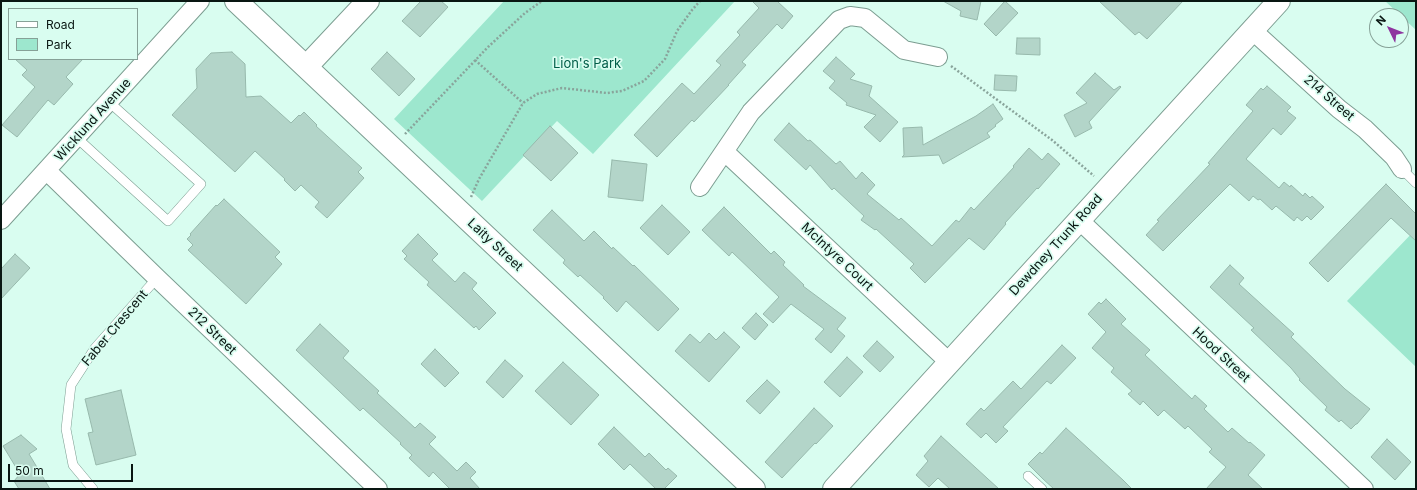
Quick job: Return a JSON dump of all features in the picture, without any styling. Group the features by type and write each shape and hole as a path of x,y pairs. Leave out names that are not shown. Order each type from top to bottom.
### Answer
{"street":[{"name":"Wicklund Avenue","path":"1,220 200,1"},
{"name":"Laity Street","path":"236,1 754,489"},
{"path":"306,66 368,1"},
{"name":"Dewdney Trunk Road","path":"834,489 1279,1"},
{"path":"700,187 751,112 839,20 850,16 865,18 904,50 938,57"},
{"name":"214 Street","path":"1252,30 1339,109 1365,129 1394,157 1402,169"},
{"name":"McIntyre Court","path":"725,152 949,362"},
{"name":"212 Street","path":"47,171 378,489"},
{"name":"Hood Street","path":"1079,220 1364,489"}],"lane":[{"path":"77,138 168,220 201,184 109,102"},
{"path":"1402,169 1416,183"},
{"name":"Faber Crescent","path":"93,489 74,464 66,429 70,385 95,348 157,278"},
{"path":"1028,476 1042,489"}],"path":[{"path":"392,148 475,60 525,13 542,1"},
{"path":"462,213 471,204 471,198 479,179 523,103 537,94 562,88 607,93 622,91 644,81 665,59 677,31 700,1"},
{"path":"938,57 1052,140 1108,188"},
{"path":"475,60 523,103"}],"green space":[{"name":"Lion's Park","path":"504,1 735,1 593,154 557,121 482,201 394,119"},
{"path":"1385,1 1416,1 1416,30 1409,23 1409,8 1392,8"},
{"path":"1416,229 1416,367 1347,301"}],"building":[{"path":"421,1 441,1 448,7 420,37 402,21"},
{"path":"752,1 777,1 793,16 782,29 777,24 742,62 746,65 729,85 694,122 692,120 657,157 634,135 682,83 694,94 721,65 716,61 740,35 737,32 759,8"},
{"path":"943,1 981,1 977,20 960,16 961,11"},
{"path":"1005,1 1018,13 996,36 984,24"},
{"path":"1099,1 1183,1 1147,39 1139,32 1135,35"},
{"path":"1017,38 1040,38 1040,55 1016,54"},
{"path":"232,52 245,64 246,97 261,96 291,123 304,112 317,125 316,126 362,168 358,172 364,178 327,218 315,207 319,202 301,185 295,191 284,180 285,179 255,151 235,172 172,115 197,88 196,69 211,53"},
{"path":"387,52 415,79 399,96 371,69"},
{"path":"836,57 855,74 850,79 872,86 869,96 898,122 880,142 864,127 876,115 846,105 847,103 829,88 835,81 823,71"},
{"path":"16,60 82,60 66,77 73,84 54,105 48,100 17,137 2,125 35,87 22,75 27,70"},
{"path":"1095,73 1114,90 1120,86 1121,87 1089,122 1092,128 1075,137 1064,115 1087,103 1076,93"},
{"path":"995,75 1017,76 1016,91 994,90"},
{"path":"1267,86 1291,107 1287,111 1296,118 1281,135 1273,128 1246,159 1279,188 1284,182 1290,187 1291,185 1303,196 1305,193 1310,198 1312,196 1324,207 1311,220 1307,216 1302,221 1297,217 1294,221 1276,206 1272,210 1260,199 1258,200 1253,196 1249,201 1230,184 1163,251 1146,235 1159,221 1157,220 1210,164 1208,163 1253,111 1246,105 1261,88 1263,90"},
{"path":"993,104 1003,119 987,133 990,137 943,164 939,155 902,157 904,155 903,128 922,127 923,145 976,116"},
{"path":"789,123 836,164 840,161 856,179 862,172 875,185 867,194 899,220 901,218 932,246 956,220 959,222 971,207 974,210 1014,167 1013,166 1029,148 1042,160 1048,153 1060,164 1005,223 1006,224 984,250 969,238 925,283 910,268 914,264 876,229 875,230 861,220 864,216 834,188 832,190 810,165 806,170 774,140"},
{"path":"550,126 578,153 551,181 523,155"},
{"path":"612,160 647,164 643,201 608,197"},
{"path":"1386,184 1416,214 1416,241 1391,218 1328,282 1309,263"},
{"path":"224,199 280,252 275,257 282,264 246,304 188,250 193,245 187,239 191,235 190,234 216,205 217,206"},
{"path":"662,205 690,232 668,255 640,228"},
{"path":"724,207 771,254 774,251 785,262 783,265 804,285 803,286 846,318 837,329 845,336 831,353 815,339 824,329 791,304 773,323 763,314 779,297 732,252 729,256 702,230"},
{"path":"552,210 584,241 594,231 612,249 613,247 633,266 634,265 679,309 658,331 626,301 617,312 603,298 604,297 580,275 578,277 563,263 565,260 533,230"},
{"path":"418,234 438,254 432,260 455,282 464,272 477,283 472,289 496,313 479,330 476,326 474,328 427,285 429,282 404,259 407,256 402,251"},
{"path":"15,254 30,268 1,299 1,269"},
{"path":"1230,265 1244,278 1239,284 1294,334 1291,337 1345,389 1370,409 1351,429 1341,420 1339,422 1325,410 1327,407 1299,380 1300,379 1291,368 1251,330 1254,328 1210,287"},
{"path":"1106,299 1126,319 1121,324 1150,350 1145,355 1192,399 1195,395 1207,406 1204,409 1228,432 1232,428 1265,455 1248,475 1263,489 1206,489 1226,467 1209,452 1212,449 1188,426 1185,429 1164,410 1158,416 1143,401 1140,405 1128,394 1132,391 1111,372 1114,368 1092,348 1106,332 1088,314 1099,302 1101,304"},
{"path":"756,313 768,325 755,340 742,328"},
{"path":"320,324 349,351 343,358 379,391 377,393 415,428 420,423 436,437 429,444 457,471 466,462 476,472 470,478 480,489 450,489 433,472 429,477 409,458 412,455 400,444 401,443 363,408 360,411 296,350"},
{"path":"724,332 740,347 709,382 675,351 690,334 700,343 709,333 716,340"},
{"path":"877,341 894,357 880,372 863,356"},
{"path":"1062,345 1076,358 1051,384 1047,381 1003,427 1008,431 996,443 986,433 981,438 966,424 981,408 984,411 1013,381 1021,389"},
{"path":"435,349 459,373 445,387 421,364"},
{"path":"847,357 863,372 840,397 824,382"},
{"path":"505,360 523,376 503,398 486,382"},
{"path":"563,362 599,395 571,425 535,391"},
{"path":"767,380 780,392 760,414 746,401"},
{"path":"121,390 136,455 96,465 88,433 93,432 85,399"},
{"path":"814,408 833,426 782,478 765,462"},
{"path":"614,427 645,457 649,453 666,470 668,468 677,476 664,489 656,489 630,464 624,470 598,444"},
{"path":"1066,428 1132,489 1054,489 1043,479 1028,464 1040,452 1042,454"},
{"path":"21,435 37,449 29,454 50,489 19,489 14,481 20,474 3,446"},
{"path":"941,436 999,489 950,489 938,478 929,487 916,475 928,461 924,456"},
{"path":"1387,439 1411,462 1395,480 1371,457"}]}
